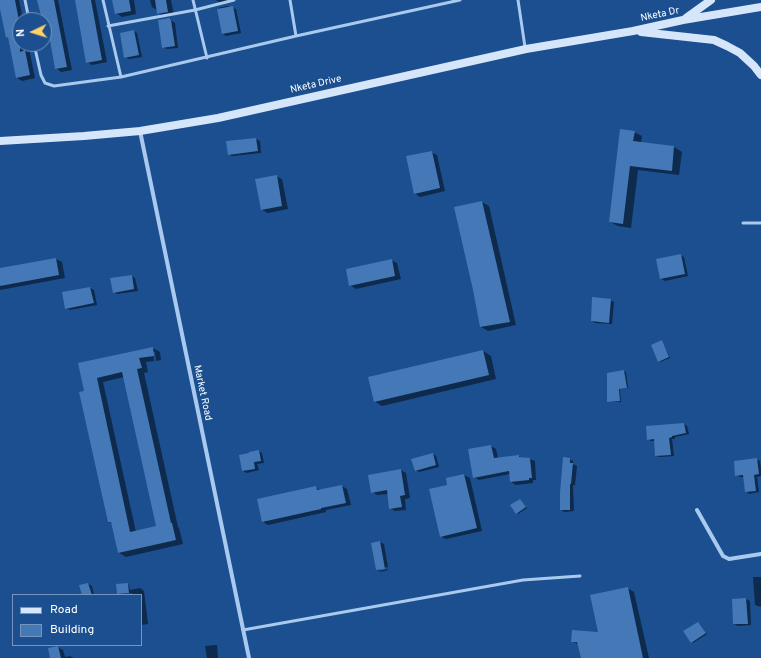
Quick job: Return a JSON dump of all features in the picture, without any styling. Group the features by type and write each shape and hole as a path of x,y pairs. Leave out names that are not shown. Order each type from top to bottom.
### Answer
{"street":[{"path":"683,20 711,0"},
{"name":"Nketa Dr","path":"633,31 683,20 761,7"},
{"name":"Nketa Drive","path":"0,141 140,131 218,118 526,49 633,31"},
{"path":"633,31 714,40 740,53 761,75"},
{"name":"Market Road","path":"140,131 250,658"},
{"path":"697,510 723,556 729,559 761,554"}],"lane":[{"path":"25,0 27,12"},
{"path":"103,0 121,77"},
{"path":"193,0 207,58"},
{"path":"108,26 195,10 234,0"},
{"path":"290,0 296,36"},
{"path":"36,52 40,75 45,83 54,86 121,77 296,36 460,0"},
{"path":"518,0 526,49"},
{"path":"743,223 761,224"},
{"path":"243,630 523,580 580,576"}],"building":[{"path":"0,0 15,0 17,12 12,12 12,52 25,52 30,75 16,78 8,37 6,38 0,9"},
{"path":"37,0 54,0 67,67 55,69 52,52 52,12 40,12"},
{"path":"75,0 91,0 102,60 86,63"},
{"path":"112,0 129,0 131,11 115,14"},
{"path":"155,0 166,0 168,12 157,14"},
{"path":"233,6 238,31 222,34 217,9"},
{"path":"170,18 175,46 162,48 158,20"},
{"path":"134,30 139,55 124,58 120,33"},
{"path":"620,129 635,131 633,141 674,146 672,171 630,166 623,224 609,222"},
{"path":"256,138 258,151 228,155 226,141"},
{"path":"432,151 440,188 414,194 406,156"},
{"path":"277,175 282,206 261,210 255,179"},
{"path":"482,201 510,322 480,327 454,207"},
{"path":"681,254 685,274 660,279 656,259"},
{"path":"56,258 59,275 0,286 0,268"},
{"path":"392,259 395,276 349,286 346,269"},
{"path":"132,275 134,289 113,293 110,278"},
{"path":"90,287 94,303 65,309 62,292"},
{"path":"592,297 611,299 609,323 591,321"},
{"path":"662,340 669,357 658,362 651,345"},
{"path":"153,347 154,356 139,358 142,368 137,369 176,540 118,553 111,522 108,522 79,392 84,391 78,363","holes":["122,372 156,526 130,532 97,378"]},
{"path":"483,350 489,375 374,402 368,377"},
{"path":"624,370 627,388 619,389 620,401 607,402 607,373"},
{"path":"684,423 686,433 669,438 671,455 655,456 654,439 647,440 646,426"},
{"path":"491,445 494,458 519,455 519,457 530,458 532,478 529,478 529,480 510,482 509,471 473,478 468,449"},
{"path":"259,450 261,461 254,462 255,469 242,471 239,455"},
{"path":"433,453 436,465 415,471 411,459"},
{"path":"563,457 570,458 570,463 573,463 570,484 570,510 560,510"},
{"path":"757,458 759,474 754,475 756,491 745,492 743,475 735,476 734,461"},
{"path":"401,469 405,495 400,496 402,507 389,509 387,490 371,493 368,475"},
{"path":"464,474 477,528 440,537 429,489 447,485 446,478"},
{"path":"342,485 346,503 262,522 257,499 316,486 317,490"},
{"path":"520,499 526,507 516,514 510,505"},
{"path":"380,541 385,569 376,570 371,543"},
{"path":"88,583 92,594 82,594 79,585"},
{"path":"128,583 129,593 117,594 116,584"},
{"path":"628,587 643,658 581,658 577,642 571,642 572,630 598,632 590,595"},
{"path":"746,598 748,624 733,624 732,599"},
{"path":"698,622 706,633 691,643 683,631"},
{"path":"58,646 61,658 50,658 48,648"}]}
